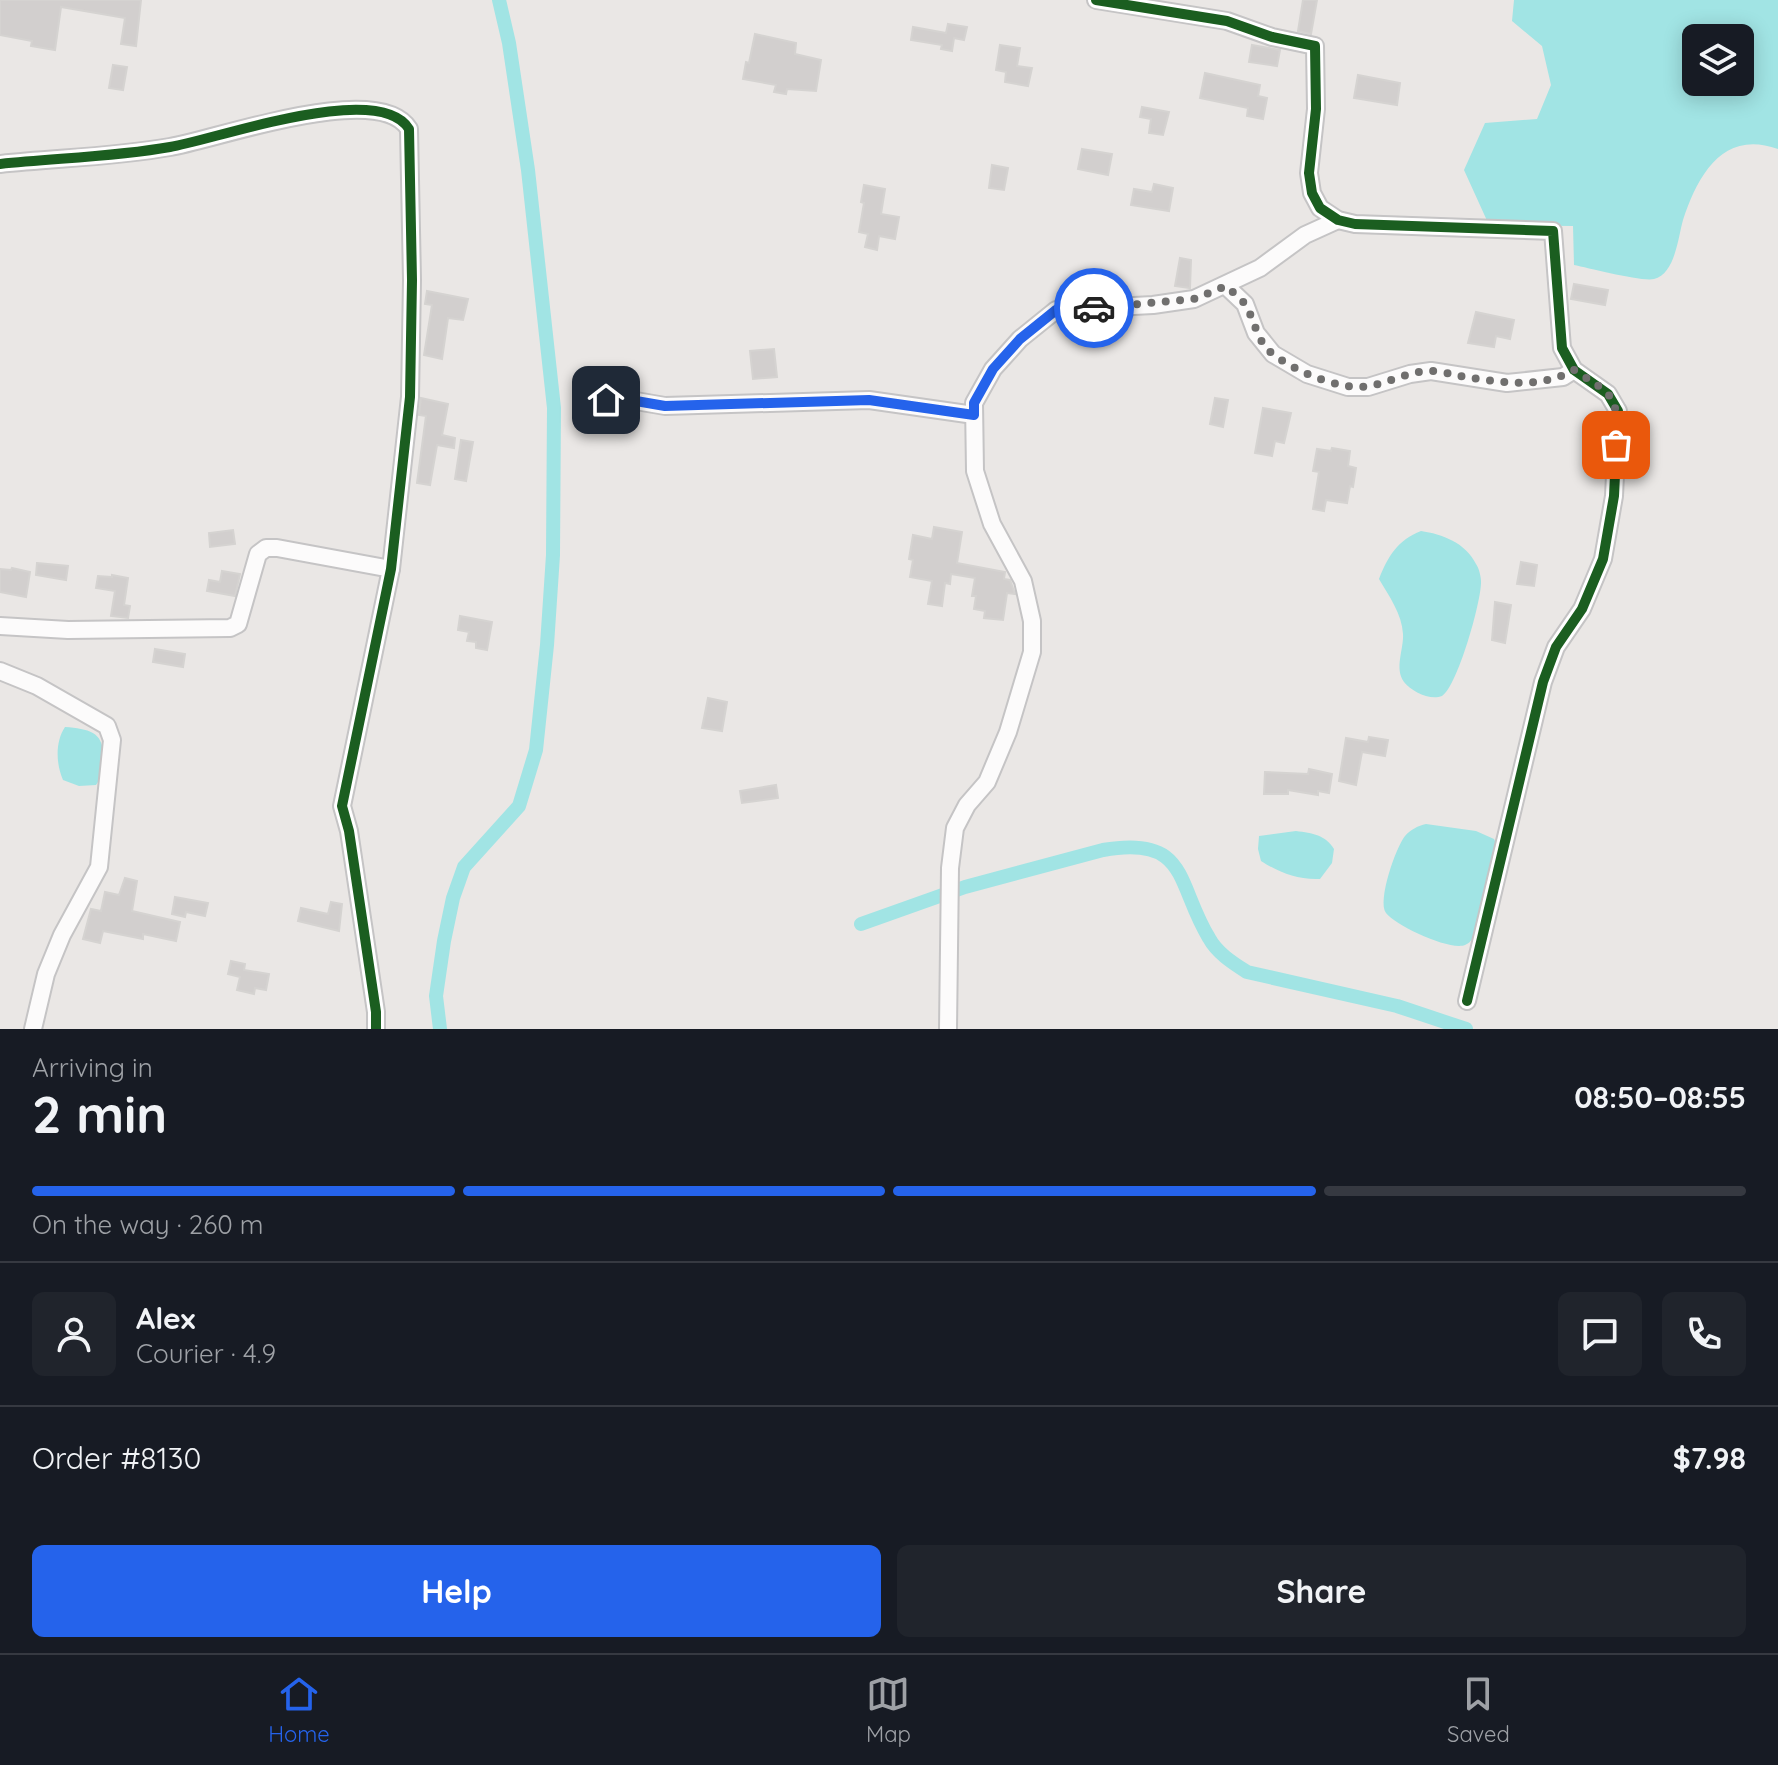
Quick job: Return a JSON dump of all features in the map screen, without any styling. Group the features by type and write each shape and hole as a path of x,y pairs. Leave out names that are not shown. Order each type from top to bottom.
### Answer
{"street":[{"path":"1096,0 1227,21 1272,37 1315,46 1316,109 1309,173 1312,193 1320,208 1338,220 1371,225 1553,231 1562,348 1574,370 1608,394 1618,411 1614,496 1603,559 1582,609 1556,647 1543,682 1467,1001"},
{"path":"0,164 170,147 329,110 389,113 403,120 409,129 412,250 410,397 391,569 342,806 349,831 376,1029"},
{"path":"948,1029 950,868 955,828 959,817 987,782 1008,732 1032,652 1032,621 1023,581 992,524 975,471 974,403 993,369 1020,339 1056,310 1153,305 1194,299 1260,268 1305,235 1338,220"},
{"path":"1226,286 1245,304 1256,333 1273,354 1307,374 1348,387 1368,387 1431,371 1507,383 1563,377 1574,370"},
{"path":"606,400 680,406 869,400 974,415"},
{"path":"0,626 68,630 230,628 238,624 258,554 266,548 391,569"},
{"path":"0,671 37,686 107,726 112,740 99,867 62,935 33,1029"}],"water":[{"path":"1514,0 1778,0 1778,149 1759,144 1742,145 1716,160 1696,187 1671,263 1661,276 1654,279 1627,277 1574,265 1573,226 1489,225 1464,170 1485,123 1537,119 1551,85 1542,46 1512,21"},
{"path":"1421,531 1437,534 1460,545 1472,557 1481,579 1468,643 1448,690 1437,697 1416,692 1401,677 1402,627 1379,579 1395,550"},
{"path":"65,727 89,731 101,743 102,770 96,785 79,786 63,780 58,753 59,739"},
{"path":"1426,824 1476,831 1494,839 1498,847 1476,931 1465,945 1436,941 1411,930 1386,913 1384,907 1389,874 1401,842 1410,831"},
{"path":"1296,831 1318,836 1334,849 1332,863 1320,879 1289,875 1261,861 1259,836"}],"building":[{"path":"0,0 141,0 136,46 121,44 125,18 61,7 55,50 31,46 32,41 0,35"},
{"path":"1303,0 1317,0 1311,34 1298,31"},
{"path":"948,24 967,27 964,40 954,38 952,51 941,49 942,45 911,40 913,27 946,33"},
{"path":"755,34 796,43 795,54 821,60 816,91 787,89 786,94 774,92 776,85 743,79"},
{"path":"1000,45 1020,48 1017,66 1032,68 1028,86 1005,82 1006,72 996,70"},
{"path":"1252,45 1280,50 1277,66 1249,62"},
{"path":"113,65 127,67 123,90 109,88"},
{"path":"1205,73 1260,85 1258,96 1267,98 1263,119 1247,116 1248,108 1200,98"},
{"path":"1358,75 1400,83 1397,105 1354,98"},
{"path":"1142,107 1169,112 1163,135 1149,133 1151,119 1140,117"},
{"path":"1082,149 1112,154 1108,175 1078,169"},
{"path":"992,165 1008,168 1004,190 989,188"},
{"path":"1154,184 1173,188 1169,211 1131,205 1134,189 1152,192"},
{"path":"864,185 885,189 881,214 899,217 895,239 879,236 877,250 865,247 868,234 859,232"},
{"path":"1180,258 1191,260 1190,288 1175,286"},
{"path":"1574,284 1608,290 1605,305 1571,299"},
{"path":"427,291 468,299 463,320 448,318 442,359 424,355 432,305 425,304"},
{"path":"1476,312 1514,320 1510,339 1496,336 1494,347 1468,343"},
{"path":"774,349 777,377 753,379 750,351"},
{"path":"421,398 448,404 442,435 455,438 454,448 437,445 430,485 417,483 426,416 419,415"},
{"path":"1215,398 1228,400 1223,427 1210,424"},
{"path":"1263,408 1291,413 1284,443 1275,441 1272,456 1255,453"},
{"path":"461,440 473,442 466,481 455,479"},
{"path":"1332,448 1350,451 1348,466 1356,468 1353,487 1350,486 1347,503 1326,500 1324,511 1313,509 1319,472 1313,471 1317,449 1331,451"},
{"path":"934,527 962,532 957,563 1005,572 1004,579 1010,580 1015,594 1007,593 1003,620 984,618 985,611 974,609 976,596 972,596 975,578 951,574 950,584 945,583 942,606 928,604 932,581 910,577 913,560 909,559 913,535 932,539"},
{"path":"233,530 235,544 210,547 209,533"},
{"path":"1521,562 1537,565 1534,586 1517,584"},
{"path":"37,563 68,566 66,580 36,575"},
{"path":"0,569 30,572 26,597 0,592"},
{"path":"222,571 240,574 235,596 207,591 209,580 220,582"},
{"path":"98,576 128,578 124,605 130,606 128,618 111,616 115,591 96,588"},
{"path":"1495,602 1511,605 1505,643 1492,640"},
{"path":"460,616 492,622 487,650 476,648 476,642 467,641 469,632 458,630"},
{"path":"155,649 185,654 183,667 153,662"},
{"path":"708,698 727,702 722,731 702,728"},
{"path":"1369,737 1388,740 1385,756 1362,752 1356,785 1339,781 1346,738 1368,742"},
{"path":"1309,769 1332,774 1329,793 1318,791 1318,795 1288,790 1288,794 1264,794 1265,772 1308,774"},
{"path":"776,785 778,798 742,803 740,791"},
{"path":"125,878 137,881 132,911 180,922 176,941 143,934 143,939 103,931 100,943 83,939 91,909 101,911 105,892 119,895"},
{"path":"175,897 208,903 205,916 186,912 185,917 172,914"},
{"path":"331,902 342,904 339,931 298,921 301,908 328,914"},
{"path":"231,961 245,964 244,970 269,974 266,990 255,988 254,994 237,990 240,977 228,974"}],"waterway":[{"path":"440,1029 436,996 453,898 464,867 519,806 536,750 553,555 554,408 528,170 509,43 499,0"},
{"path":"861,924 965,887 1103,850 1131,847 1151,850 1166,857 1176,868 1212,943 1247,972 1397,1006 1466,1029"}],"cycle path":[{"path":"1096,0 1227,21 1272,37 1315,46 1316,109 1309,173 1312,193 1320,208 1338,220 1355,224 1553,231 1562,348 1574,370 1608,394 1618,411 1614,496 1603,559 1582,609 1556,647 1543,682 1467,1001"},
{"path":"0,164 170,147 333,111 366,110 392,115 409,129 412,280 410,397 391,569 342,806 349,831 376,1029"}],"way so far":[{"path":"1094,308 1194,299 1226,286 1245,304 1256,333 1273,354 1307,374 1348,387 1368,387 1431,371 1507,383 1563,377 1574,370 1608,394 1615,404 1618,411 1616,445"}],"route":[{"path":"606,400 665,406 723,406 869,400 974,415 974,403 993,369 1020,339 1056,310 1094,308"}]}
